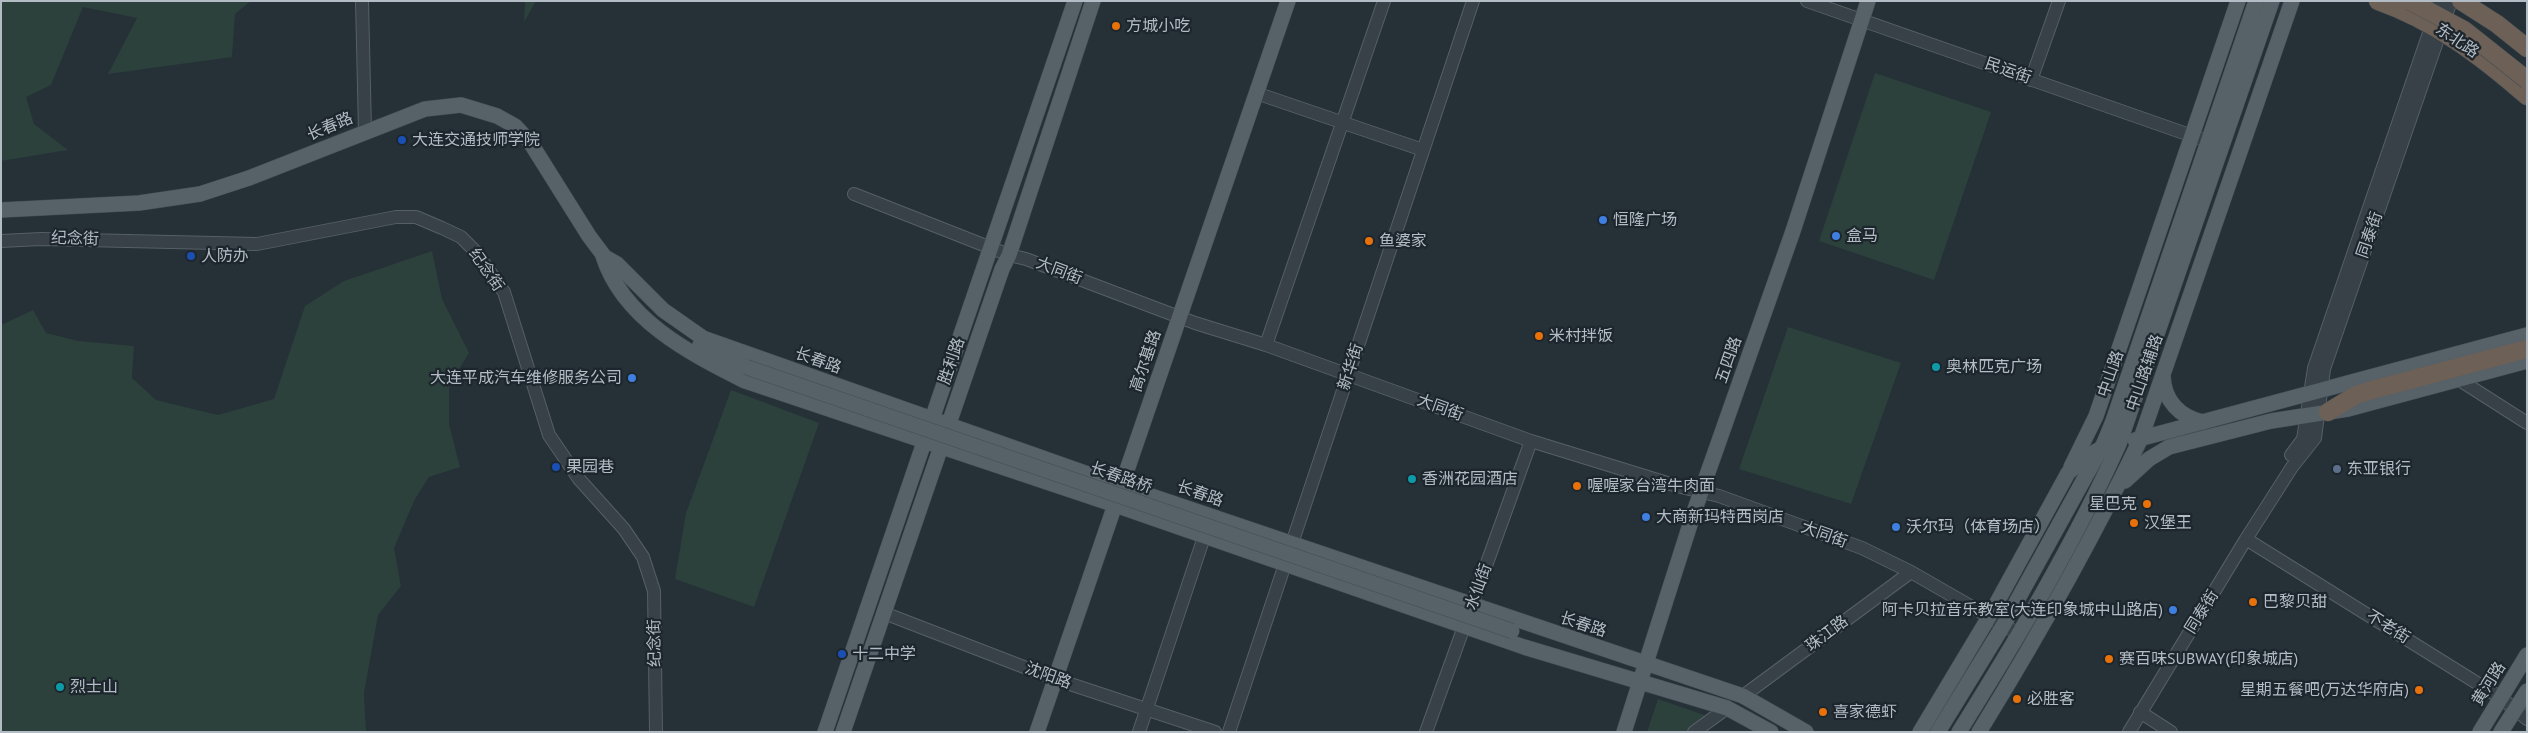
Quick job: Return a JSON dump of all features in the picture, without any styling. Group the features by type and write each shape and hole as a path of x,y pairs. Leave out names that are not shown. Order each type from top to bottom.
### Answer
{"highway":[{"name":"东北路","path":"2378,1 2437,27 2478,55 2527,96"},
{"name":"东北路","path":"2410,1 2464,30 2527,80"},
{"name":"东北路","path":"2438,1 2490,34 2527,64"},
{"path":"2461,1 2496,24 2527,48"},
{"path":"2318,414 2372,390 2522,354"}],"main road":[{"name":"胜利路","path":"825,732 934,419 1075,1"},
{"name":"胜利路","path":"843,732 1009,255 1093,1"},
{"name":"高尔基路","path":"1037,732 1288,1"},
{"name":"五四路","path":"1624,732 1701,492 1794,231 1868,1"},
{"name":"中山路辅路","path":"1920,732 1989,617 2068,473 2096,416 2238,1"},
{"name":"中山路","path":"1938,732 2003,626 2100,449 2113,421 2256,1"},
{"name":"中山路","path":"1958,732 2019,634 2104,478 2119,444 2272,1"},
{"name":"中山路辅路","path":"1979,732 2036,639 2116,492 2142,438 2292,1"},
{"name":"长春路","path":"1,210 139,203 200,194 249,178 426,108 446,105 478,108 515,126 530,142 603,256 640,301 673,328 706,350 746,367"},
{"name":"长春路","path":"603,256 618,264 663,310 703,338 1122,486 1743,696 1806,732"},
{"name":"长春路","path":"603,256 614,282 630,303 653,326 693,355 744,380 1115,505 1544,654 1562,657 1727,708 1771,732"},
{"path":"2068,473 2083,459 2100,449 2527,334"},
{"path":"2116,492 2131,474 2169,447 2271,421 2318,414 2458,379 2522,354"},
{"name":"长春路桥","path":"746,367 1512,631"},
{"path":"2163,374 2164,387 2174,406 2191,419 2203,422"},
{"path":"2142,438 2144,375"},
{"path":"1512,631 1568,638"},
{"path":"1512,631 1562,657"},
{"name":"黄河路","path":"2480,732 2527,655"},
{"path":"2501,732 2521,714 2527,691"}],"street":[{"path":"362,1 365,131"},
{"path":"1266,345 1384,1"},
{"name":"新华街","path":"1228,732 1473,1"},
{"name":"民运街","path":"1807,1 2208,141"},
{"path":"2031,80 2058,1"},
{"name":"同泰街","path":"2437,27 2438,1"},
{"name":"同泰街","path":"2129,732 2246,538 2292,466 2290,456 2318,414 2314,368 2437,27 2451,1"},
{"path":"1256,93 1423,150"},
{"name":"大同街","path":"854,194 1009,255 1026,259 1180,317 1349,374 1530,441 1719,496 1862,548 1911,572 2019,634"},
{"name":"纪念街","path":"1,241 41,239 257,244 396,217 416,218 461,237 476,252 504,292 549,435 579,479 624,529 643,557 654,591 656,732"},
{"path":"2458,379 2527,422"},
{"name":"水仙街","path":"1426,732 1530,441"},
{"path":"1139,732 1204,537"},
{"name":"不老街","path":"2246,538 2501,698 2521,714"},
{"name":"珠江路","path":"1743,696 1911,572"},
{"name":"沈阳路","path":"884,613 1055,679 1215,732"},
{"path":"1694,732 1727,708"},
{"path":"2140,712 2171,732"}],"green space":[{"path":"1,1 251,1 235,14 232,57 108,74 137,18 83,7 51,85 26,97 34,124 68,150 1,161"},
{"path":"525,1 536,1 524,22"},
{"path":"1875,73 1991,112 1934,280 1819,241"},
{"path":"432,251 442,299 469,353 449,385 449,424 460,467 429,477 415,499 394,548 401,586 378,615 364,693 366,732 1,732 1,325 33,310 46,333 78,341 134,346 132,378 156,400 218,415 274,399 305,306 344,281"},
{"path":"1788,327 1901,363 1851,504 1739,469"},
{"path":"731,390 819,423 754,607 675,579 686,513"},
{"path":"1658,699 1710,717 1688,732 1647,732"}],"place":[{"name":"方城小吃","path":"1116,26"},
{"name":"大连交通技师学院","path":"402,140"},
{"name":"恒隆广场","path":"1603,220"},
{"name":"盒马","path":"1836,236"},
{"name":"鱼婆家","path":"1369,241"},
{"name":"人防办","path":"191,256"},
{"name":"米村拌饭","path":"1539,336"},
{"name":"奥林匹克广场","path":"1936,367"},
{"name":"大连平成汽车维修服务公司","path":"632,378"},
{"name":"果园巷","path":"556,467"},
{"name":"东亚银行","path":"2337,469"},
{"name":"香洲花园酒店","path":"1412,479"},
{"name":"喔喔家台湾牛肉面","path":"1577,486"},
{"name":"星巴克","path":"2147,504"},
{"name":"大商新玛特西岗店","path":"1646,517"},
{"name":"汉堡王","path":"2134,523"},
{"name":"沃尔玛（体育场店）","path":"1896,527"},
{"name":"巴黎贝甜","path":"2253,602"},
{"name":"阿卡贝拉音乐教室(大连印象城中山路店)","path":"2173,610"},
{"name":"十二中学","path":"842,654"},
{"name":"赛百味SUBWAY(印象城店)","path":"2109,659"},
{"name":"烈士山","path":"60,687"},
{"name":"星期五餐吧(万达华府店)","path":"2419,690"},
{"name":"必胜客","path":"2017,699"},
{"name":"喜家德虾","path":"1823,712"}]}
